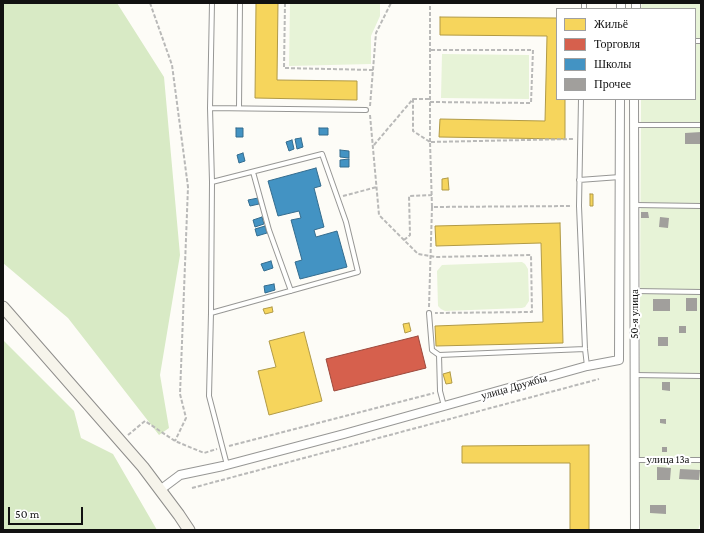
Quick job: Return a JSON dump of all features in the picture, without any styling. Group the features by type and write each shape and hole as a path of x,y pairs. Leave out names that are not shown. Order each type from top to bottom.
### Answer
{"street":[{"name":"улица Дружбы","path":"160,490 180,475 227,465 587,366 619,360 620,100"},
{"name":"50-я улица","path":"634,100 635,530"},
{"path":"3,307 120,441 160,490 189,530"}],"lane":[{"path":"212,3 210,108 212,182 209,396 227,465"},
{"path":"239,108 240,3"},
{"path":"581,100 579,206 587,366"},
{"path":"210,108 366,110"},
{"path":"634,125 701,125"},
{"path":"211,313 358,272 346,222 322,154 212,182"},
{"path":"253,172 269,230 291,291"},
{"path":"579,180 620,177"},
{"path":"635,205 701,206"},
{"path":"635,291 701,292"},
{"path":"429,313 432,350 439,355 585,349"},
{"path":"439,355 440,391 444,406"},
{"path":"634,375 701,376"},
{"name":"улица 13а","path":"635,460 701,460"}],"path":[{"path":"150,3 172,65 188,187 180,394 186,418 175,441"},
{"path":"285,3 284,68 373,70"},
{"path":"390,3 376,33 370,110 379,216 418,254 430,256 531,255 532,312 429,313 430,256 432,207 430,142 430,3"},
{"path":"413,99 430,101 531,103 533,50 430,50"},
{"path":"373,146 413,99"},
{"path":"413,99 413,131 430,142 580,139"},
{"path":"337,198 377,187"},
{"path":"404,240 410,235 409,196 432,195"},
{"path":"432,207 579,206"},
{"path":"192,488 599,379"},
{"path":"120,441 145,421 175,441 204,453 440,391"}],"green space":[{"path":"3,3 117,3 164,77 180,255 160,375 169,428 159,435 68,318 3,263"},
{"path":"290,3 380,3 380,16 371,36 371,64 289,66"},
{"path":"642,3 701,3 701,524 698,530 639,530 641,100 696,100 696,8 641,8"},
{"path":"442,54 529,55 529,99 441,98"},
{"path":"522,262 528,269 529,301 525,307 445,311 438,306 437,271 442,265"},
{"path":"3,340 74,411 81,438 113,454 157,530 3,530"}],"building: Жильё":[{"path":"256,3 278,3 277,80 357,81 357,100 255,98"},
{"path":"440,17 556,18 556,100 565,100 565,139 439,137 440,119 545,121 547,36 440,35"},
{"path":"448,178 449,190 442,190 442,179"},
{"path":"590,194 593,194 593,206 590,206"},
{"path":"560,223 563,343 436,346 435,326 543,322 541,243 436,246 435,226"},
{"path":"272,307 273,312 265,314 263,309"},
{"path":"409,323 411,331 405,333 403,324"},
{"path":"304,332 322,401 269,415 258,371 276,367 269,341"},
{"path":"450,372 452,383 446,384 443,374"},
{"path":"589,445 589,530 570,530 570,463 462,463 462,446"}],"building: Торговля":[{"path":"418,336 426,368 334,391 326,359"}],"building: Школы":[{"path":"236,128 243,128 243,137 236,137"},
{"path":"319,128 328,128 328,135 319,135"},
{"path":"301,138 303,147 297,149 295,139"},
{"path":"292,140 294,149 289,151 286,142"},
{"path":"340,150 349,151 349,158 340,157"},
{"path":"243,153 245,161 239,163 237,155"},
{"path":"349,159 349,167 340,167 340,160"},
{"path":"316,168 321,186 314,188 324,227 314,230 316,237 337,231 347,267 300,279 295,262 302,260 291,220 301,218 299,211 278,216 268,181"},
{"path":"258,198 259,204 250,206 248,200"},
{"path":"262,217 264,224 255,227 253,220"},
{"path":"265,226 267,233 257,236 255,229"},
{"path":"271,261 273,268 264,271 261,264"},
{"path":"274,284 275,290 265,293 264,286"}],"building: Прочее":[{"path":"701,132 701,144 685,144 685,133"},
{"path":"641,212 648,212 649,218 641,218"},
{"path":"660,217 669,218 668,228 659,227"},
{"path":"686,298 697,298 697,311 686,311"},
{"path":"653,299 670,299 670,311 653,311"},
{"path":"679,326 686,326 686,333 679,333"},
{"path":"658,337 668,337 668,346 658,346"},
{"path":"662,382 670,382 670,391 662,390"},
{"path":"660,419 666,419 666,424 660,423"},
{"path":"662,447 667,447 667,452 662,452"},
{"path":"657,467 671,468 670,480 657,480"},
{"path":"680,469 700,470 699,480 679,479"},
{"path":"650,505 666,505 666,514 650,513"}]}
